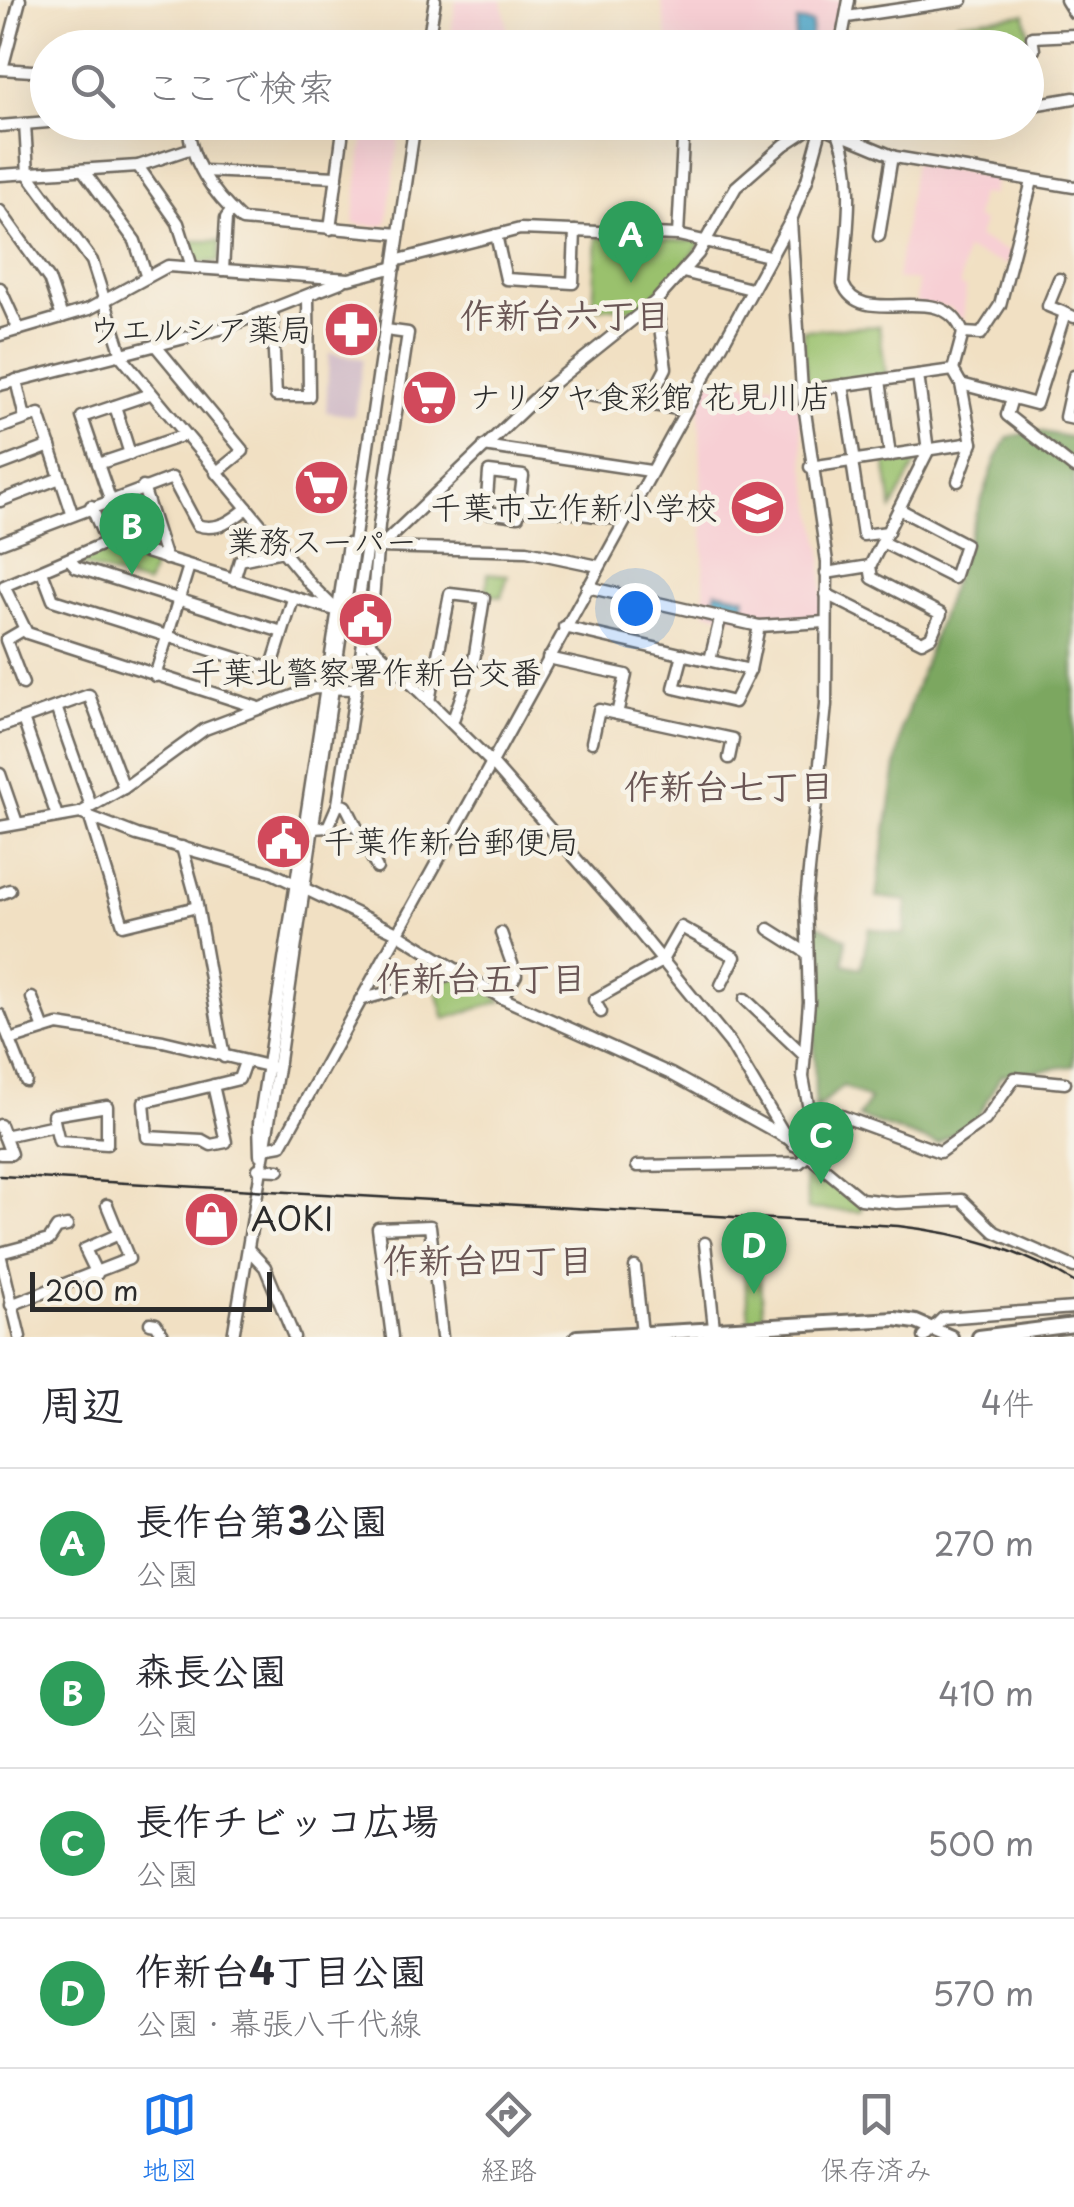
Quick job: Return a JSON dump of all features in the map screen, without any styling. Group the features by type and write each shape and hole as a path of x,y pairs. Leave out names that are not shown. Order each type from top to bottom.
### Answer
{"main road":[{"path":"577,1337 714,1328 819,1330 895,1319 928,1334 951,1337"},
{"path":"979,1337 1074,1325"}],"street":[{"path":"20,0 1,69 30,71"},
{"path":"430,30 435,0"},
{"path":"844,30 849,0"},
{"path":"846,18 962,0"},
{"path":"1066,0 1074,13"},
{"path":"1044,36 1074,34"},
{"path":"1044,103 1074,98"},
{"path":"25,124 28,174 92,260 121,355 150,394 340,614 491,762 622,911 730,1043 790,1141 861,1198 896,1203 962,1200 995,1232 1074,1268"},
{"path":"0,126 30,124"},
{"path":"189,140 189,149 232,210 256,224 400,234"},
{"path":"330,230 341,140"},
{"path":"233,1337 413,140"},
{"path":"678,235 683,140"},
{"path":"380,548 541,393 656,300 684,272 707,240 736,187 800,140"},
{"path":"262,1152 280,1145 790,220 817,140"},
{"path":"841,140 849,188 846,292 872,304 946,308 957,317 963,333 953,370 962,384 972,442 958,481"},
{"path":"852,140 892,156 1074,187"},
{"path":"0,175 138,166 189,149"},
{"path":"878,236 892,156"},
{"path":"138,166 178,224 192,267"},
{"path":"83,170 135,241 146,275"},
{"path":"204,171 337,177"},
{"path":"963,333 981,334 1000,304 1032,181"},
{"path":"223,270 226,218 232,210"},
{"path":"0,211 49,279 62,317"},
{"path":"790,220 802,391 826,574 826,705 806,900 803,1076 812,1126"},
{"path":"0,385 224,328 349,279 520,229 678,235 769,256"},
{"path":"496,236 506,279 573,283 575,231"},
{"path":"0,335 105,300 168,266 349,279"},
{"path":"684,272 751,289"},
{"path":"962,384 1036,404 1069,315 1048,306 1059,280"},
{"path":"0,288 19,330"},
{"path":"272,309 276,396 310,396 308,296"},
{"path":"648,403 666,368 656,300"},
{"path":"367,545 360,598 373,600 408,333 386,330"},
{"path":"155,346 243,450 216,472"},
{"path":"802,391 953,370"},
{"path":"826,594 922,642 932,637 941,614 872,578 870,566 928,450 918,375"},
{"path":"1074,376 1065,417 1074,419"},
{"path":"16,380 26,418"},
{"path":"880,380 890,456"},
{"path":"843,384 863,535 885,537 954,578 965,544 898,509"},
{"path":"110,498 82,416 150,394"},
{"path":"588,395 685,410"},
{"path":"1012,398 1007,415 1074,468"},
{"path":"115,406 130,454"},
{"path":"0,428 39,414 72,513"},
{"path":"98,464 185,436"},
{"path":"810,467 972,442"},
{"path":"0,466 50,446"},
{"path":"484,446 650,471"},
{"path":"367,453 389,456"},
{"path":"489,472 524,476 519,505 518,516 486,512 489,472"},
{"path":"0,501 60,478"},
{"path":"0,543 110,498 172,478 177,481 197,525 206,528 229,523 247,508"},
{"path":"143,487 166,559"},
{"path":"519,505 624,520"},
{"path":"91,506 107,543"},
{"path":"256,707 23,630 4,586 107,543 340,614"},
{"path":"351,543 380,548 528,551 598,566"},
{"path":"234,580 240,560 283,551"},
{"path":"69,559 76,567 282,632"},
{"path":"155,676 189,566"},
{"path":"826,574 870,566"},
{"path":"42,571 53,600 270,669 293,599"},
{"path":"586,587 760,626 826,622"},
{"path":"429,701 450,594 484,598 474,660 452,722"},
{"path":"710,660 720,619"},
{"path":"684,654 674,688 734,702 750,670 760,626"},
{"path":"564,627 750,670"},
{"path":"23,630 6,640 23,684"},
{"path":"314,828 328,827 338,804 364,636"},
{"path":"548,658 626,676 617,714"},
{"path":"0,827 87,812 189,738 256,707 329,687 355,689"},
{"path":"0,727 89,695 124,788"},
{"path":"56,707 123,924 197,907"},
{"path":"592,742 598,710 733,739 730,758"},
{"path":"23,719 57,816"},
{"path":"318,763 343,767"},
{"path":"300,886 314,828 318,763"},
{"path":"0,774 17,823"},
{"path":"338,804 346,806 377,868"},
{"path":"87,812 300,886 397,932 502,998 672,1074 790,1141"},
{"path":"182,848 197,907 224,1057"},
{"path":"601,1012 594,1000 661,962 681,927 735,957 721,985"},
{"path":"770,929 807,953"},
{"path":"501,933 516,974 502,998"},
{"path":"360,1000 459,972"},
{"path":"32,998 44,1029"},
{"path":"745,999 805,1056"},
{"path":"0,1016 26,1080"},
{"path":"10,1040 58,1025 146,1038 273,1067"},
{"path":"212,1085 226,1142 211,1145 202,1140 147,1137 144,1102 212,1085 239,1079 245,1062"},
{"path":"790,1141 828,1111 940,1152 985,1120 1015,1078 1065,1083"},
{"path":"106,1106 107,1144 59,1141 55,1126 53,1115 106,1106"},
{"path":"0,1154 11,1154 2,1131 55,1126"},
{"path":"638,1166 800,1163 806,1157"},
{"path":"258,1169 279,1170"},
{"path":"11,1305 129,1258 106,1206"},
{"path":"20,1337 0,1253 49,1240 58,1228 67,1226"},
{"path":"392,1337 378,1228 430,1226 442,1337"},
{"path":"96,1274 85,1249 119,1234"},
{"path":"705,1243 714,1328"},
{"path":"249,1250 265,1267 294,1337"},
{"path":"382,1264 436,1259"},
{"path":"634,1268 642,1333"},
{"path":"928,1334 943,1318 1074,1308"},
{"path":"150,1323 156,1324 164,1337"}],"shaded area":[{"path":"456,0 502,0 508,30 452,30"},
{"path":"661,0 842,0 837,30 666,30"},
{"path":"363,140 399,140 387,222 382,226 353,224"},
{"path":"914,162 996,178 992,195 980,194 975,218 983,222 978,238 1011,253 1007,265 965,250 960,286 966,288 963,325 951,308 916,303 918,281 897,279"},
{"path":"329,353 363,359 354,416 326,412"},
{"name":"千葉市立作新小学校","path":"708,381 797,386 805,466 822,550 822,618 765,622 705,612 699,398"}],"green space":[{"path":"1025,14 1028,30 958,30 957,22"},
{"path":"597,237 701,243 679,272 639,309 593,307"},
{"path":"187,241 220,241 219,262 196,263"},
{"path":"879,326 886,374 814,387 806,378 803,330"},
{"path":"1037,431 1074,438 1074,1066 1001,1075 977,1118 937,1144 858,1117 870,1100 843,1086 815,1110 813,963 807,919 846,939 844,964 861,968 869,928 904,935 907,901 876,897 902,727 996,459 1008,437"},
{"path":"917,455 919,458 892,509 885,459"},
{"path":"110,547 156,559 147,585 81,565 81,559"},
{"path":"488,573 508,575 501,597 486,594"},
{"path":"458,976 502,1001 445,1019 435,985"},
{"path":"804,1165 862,1202 861,1212 808,1209"},
{"path":"759,1266 763,1319 749,1321 744,1268"}],"water":[{"path":"797,21 812,23 811,30 796,30"},
{"path":"716,591 745,597 743,612 713,607"}],"railway":[{"path":"0,1176 898,1226 989,1244 1074,1282"}],"place":[{"name":"長作台第3公園","path":"631,283"},
{"name":"ウエルシア薬局","path":"351,330"},
{"name":"ナリタヤ食彩館 花見川店","path":"430,397"},
{"name":"業務スーパー","path":"322,488"},
{"name":"千葉市立作新小学校","path":"757,508"},
{"name":"森長公園","path":"132,575"},
{"name":"千葉北警察署作新台交番","path":"366,619"},
{"name":"千葉作新台郵便局","path":"284,842"},
{"name":"長作チビッコ広場","path":"821,1184"},
{"name":"AOKI","path":"212,1220"},
{"name":"作新台4丁目公園","path":"754,1294"}],"district":[{"name":"作新台六丁目","path":"565,316"},
{"name":"作新台七丁目","path":"729,787"},
{"name":"作新台五丁目","path":"481,979"},
{"name":"作新台四丁目","path":"488,1261"}]}
